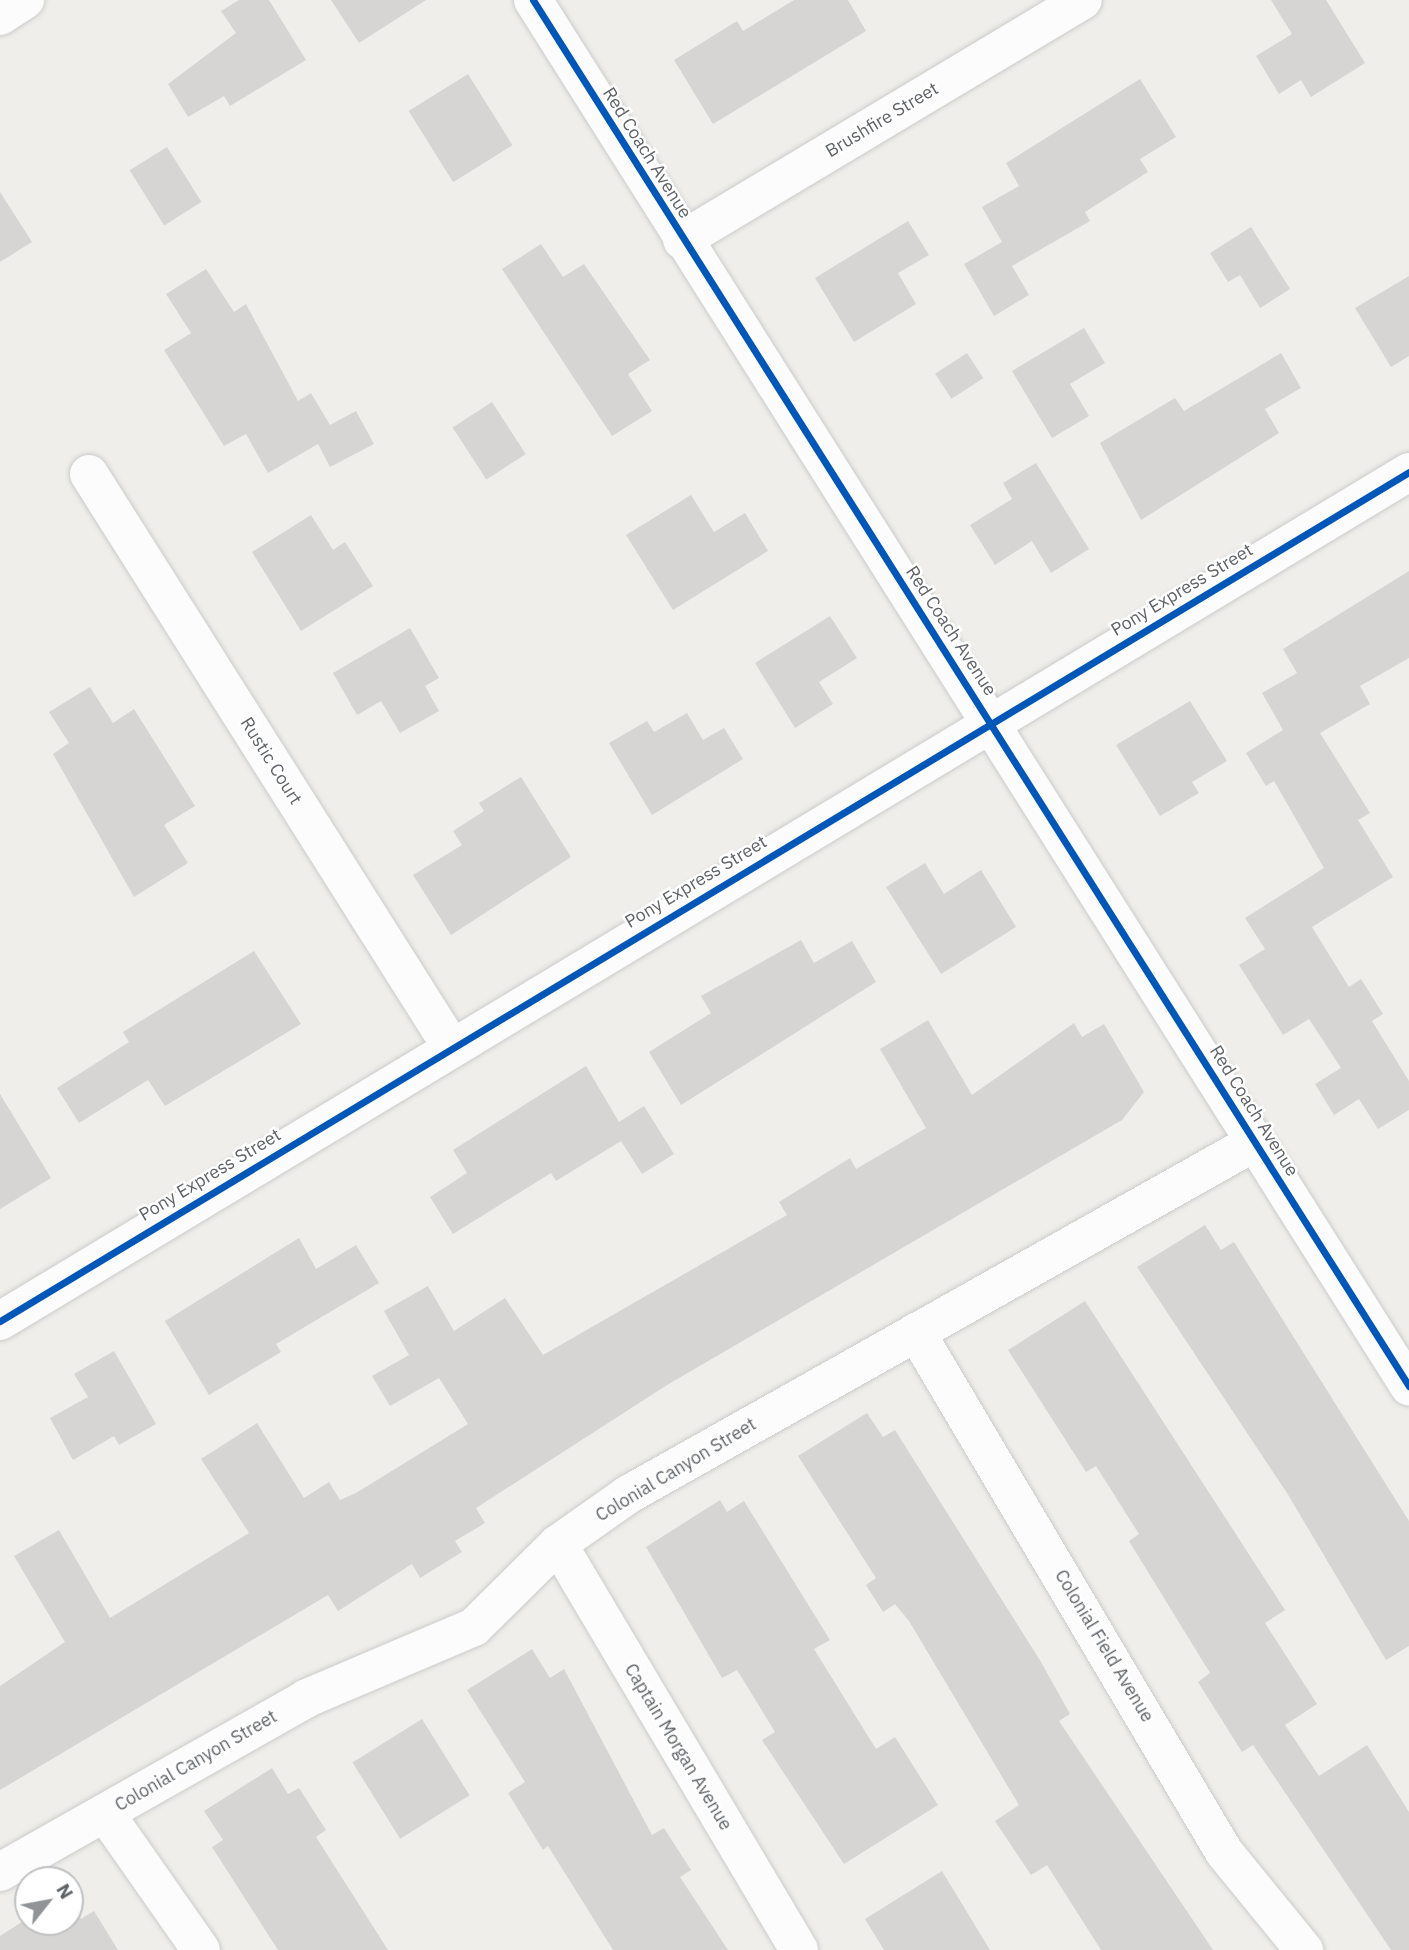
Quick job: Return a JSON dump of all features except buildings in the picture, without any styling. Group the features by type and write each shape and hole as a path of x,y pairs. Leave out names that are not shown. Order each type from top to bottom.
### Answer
{"street":[{"path":"0,16 25,0"},
{"name":"Red Coach Avenue","path":"533,0 682,240 1255,1142 1405,1370"},
{"name":"Brushfire Street","path":"682,240 1083,0"},
{"name":"Pony Express Street","path":"0,1321 1409,472"},
{"name":"Rustic Court","path":"89,474 452,1048"},
{"name":"Colonial Canyon Street","path":"0,1872 307,1698 474,1627 558,1544 629,1494 1255,1142"},
{"name":"Colonial Field Avenue","path":"916,1332 1224,1852 1304,1950"},
{"name":"Captain Morgan Avenue","path":"558,1544 799,1950"},
{"path":"105,1813 201,1950"}],"cycle path":[{"path":"533,0 1409,1386"},
{"path":"0,1321 1409,472"}]}
